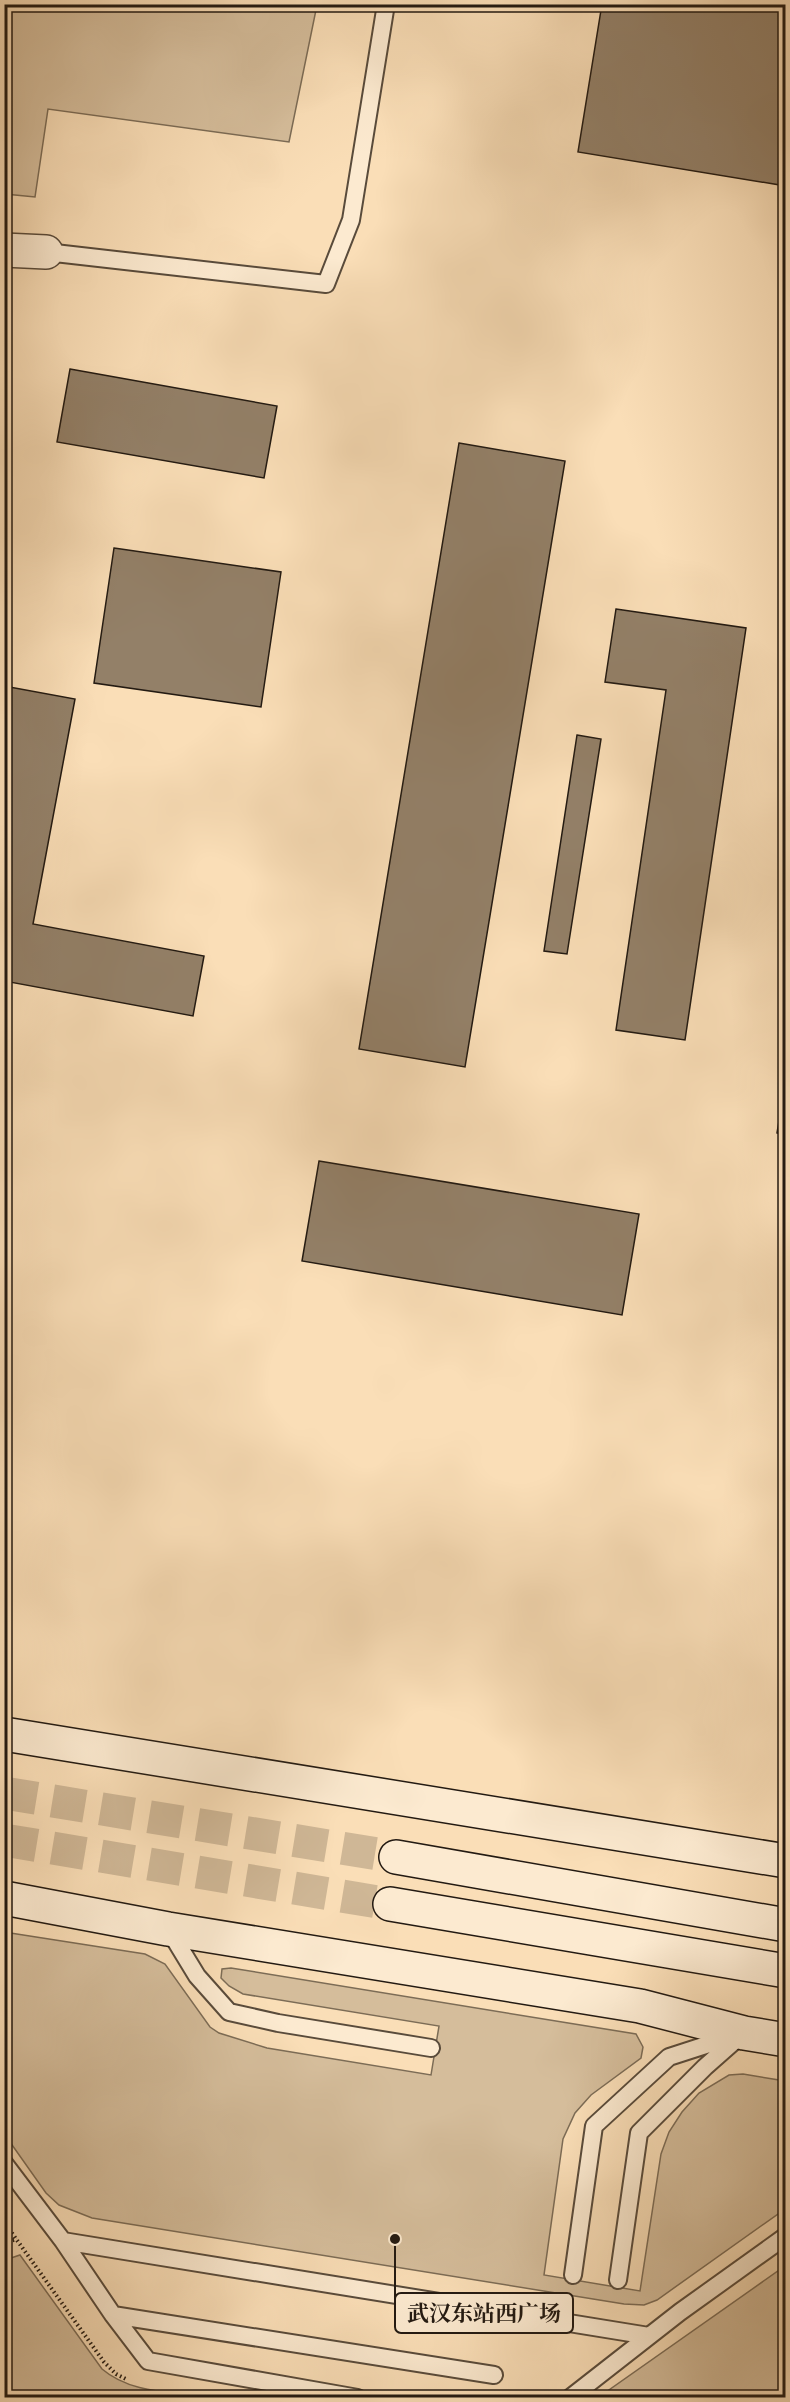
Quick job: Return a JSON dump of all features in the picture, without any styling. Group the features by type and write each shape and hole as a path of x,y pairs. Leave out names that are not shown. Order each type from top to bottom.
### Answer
{"main road":[{"path":"4,250 46,252"},
{"path":"4,1734 786,1861"},
{"path":"4,1757 57,1743"},
{"path":"396,1857 786,1925"},
{"path":"7,1897 168,1929 640,2006 744,2033 786,2040"},
{"path":"390,1904 786,1971"}],"lane":[{"path":"46,252 326,284 351,220 386,4"},
{"path":"168,1929 197,1976 229,2012 278,2023 431,2048"},
{"path":"573,2275 594,2126 669,2056 744,2033"},
{"path":"618,2280 639,2133 705,2067 744,2033"},
{"path":"4,2163 63,2241 113,2315 148,2361 358,2397"},
{"path":"570,2397 786,2236"},
{"path":"63,2241 649,2336"},
{"path":"113,2315 494,2376"}],"path":[{"path":"4,2243 17,2239"}],"shaded area":[{"path":"4,5 317,5 289,142 48,109 35,197 5,194"},
{"path":"4,1932 145,1954 165,1964 210,2027 219,2033 267,2048 431,2075 439,2026 243,1994 221,1978 222,1969 231,1968 636,2034 643,2047 641,2058 591,2095 575,2113 563,2139 544,2275 640,2291 661,2154 669,2132 682,2112 699,2093 729,2075 743,2074 785,2081 785,2209 657,2300 644,2305 624,2304 92,2218 59,2205 46,2193 5,2135"},
{"path":"20,2255 102,2369 113,2377 136,2387 201,2397 5,2397 5,2260"},
{"path":"785,2266 785,2397 599,2397"}],"building":[{"path":"602,4 786,4 786,186 578,152"},
{"path":"70,369 277,406 264,478 57,442"},
{"path":"459,443 565,461 465,1067 359,1049"},
{"path":"114,548 281,572 261,707 94,683"},
{"path":"616,609 746,628 685,1040 616,1030 666,690 605,682"},
{"path":"4,686 75,699 33,924 204,956 193,1016 4,981"},
{"path":"577,735 601,739 567,954 544,951"},
{"path":"786,1080 786,1135 777,1133"},
{"path":"319,1161 639,1214 622,1315 302,1261"}],"tunnel":[{"path":"4,1793 396,1857"},
{"path":"4,1840 390,1904"}],"place":[{"name":"武汉东站西广场","path":"395,2239"}]}
